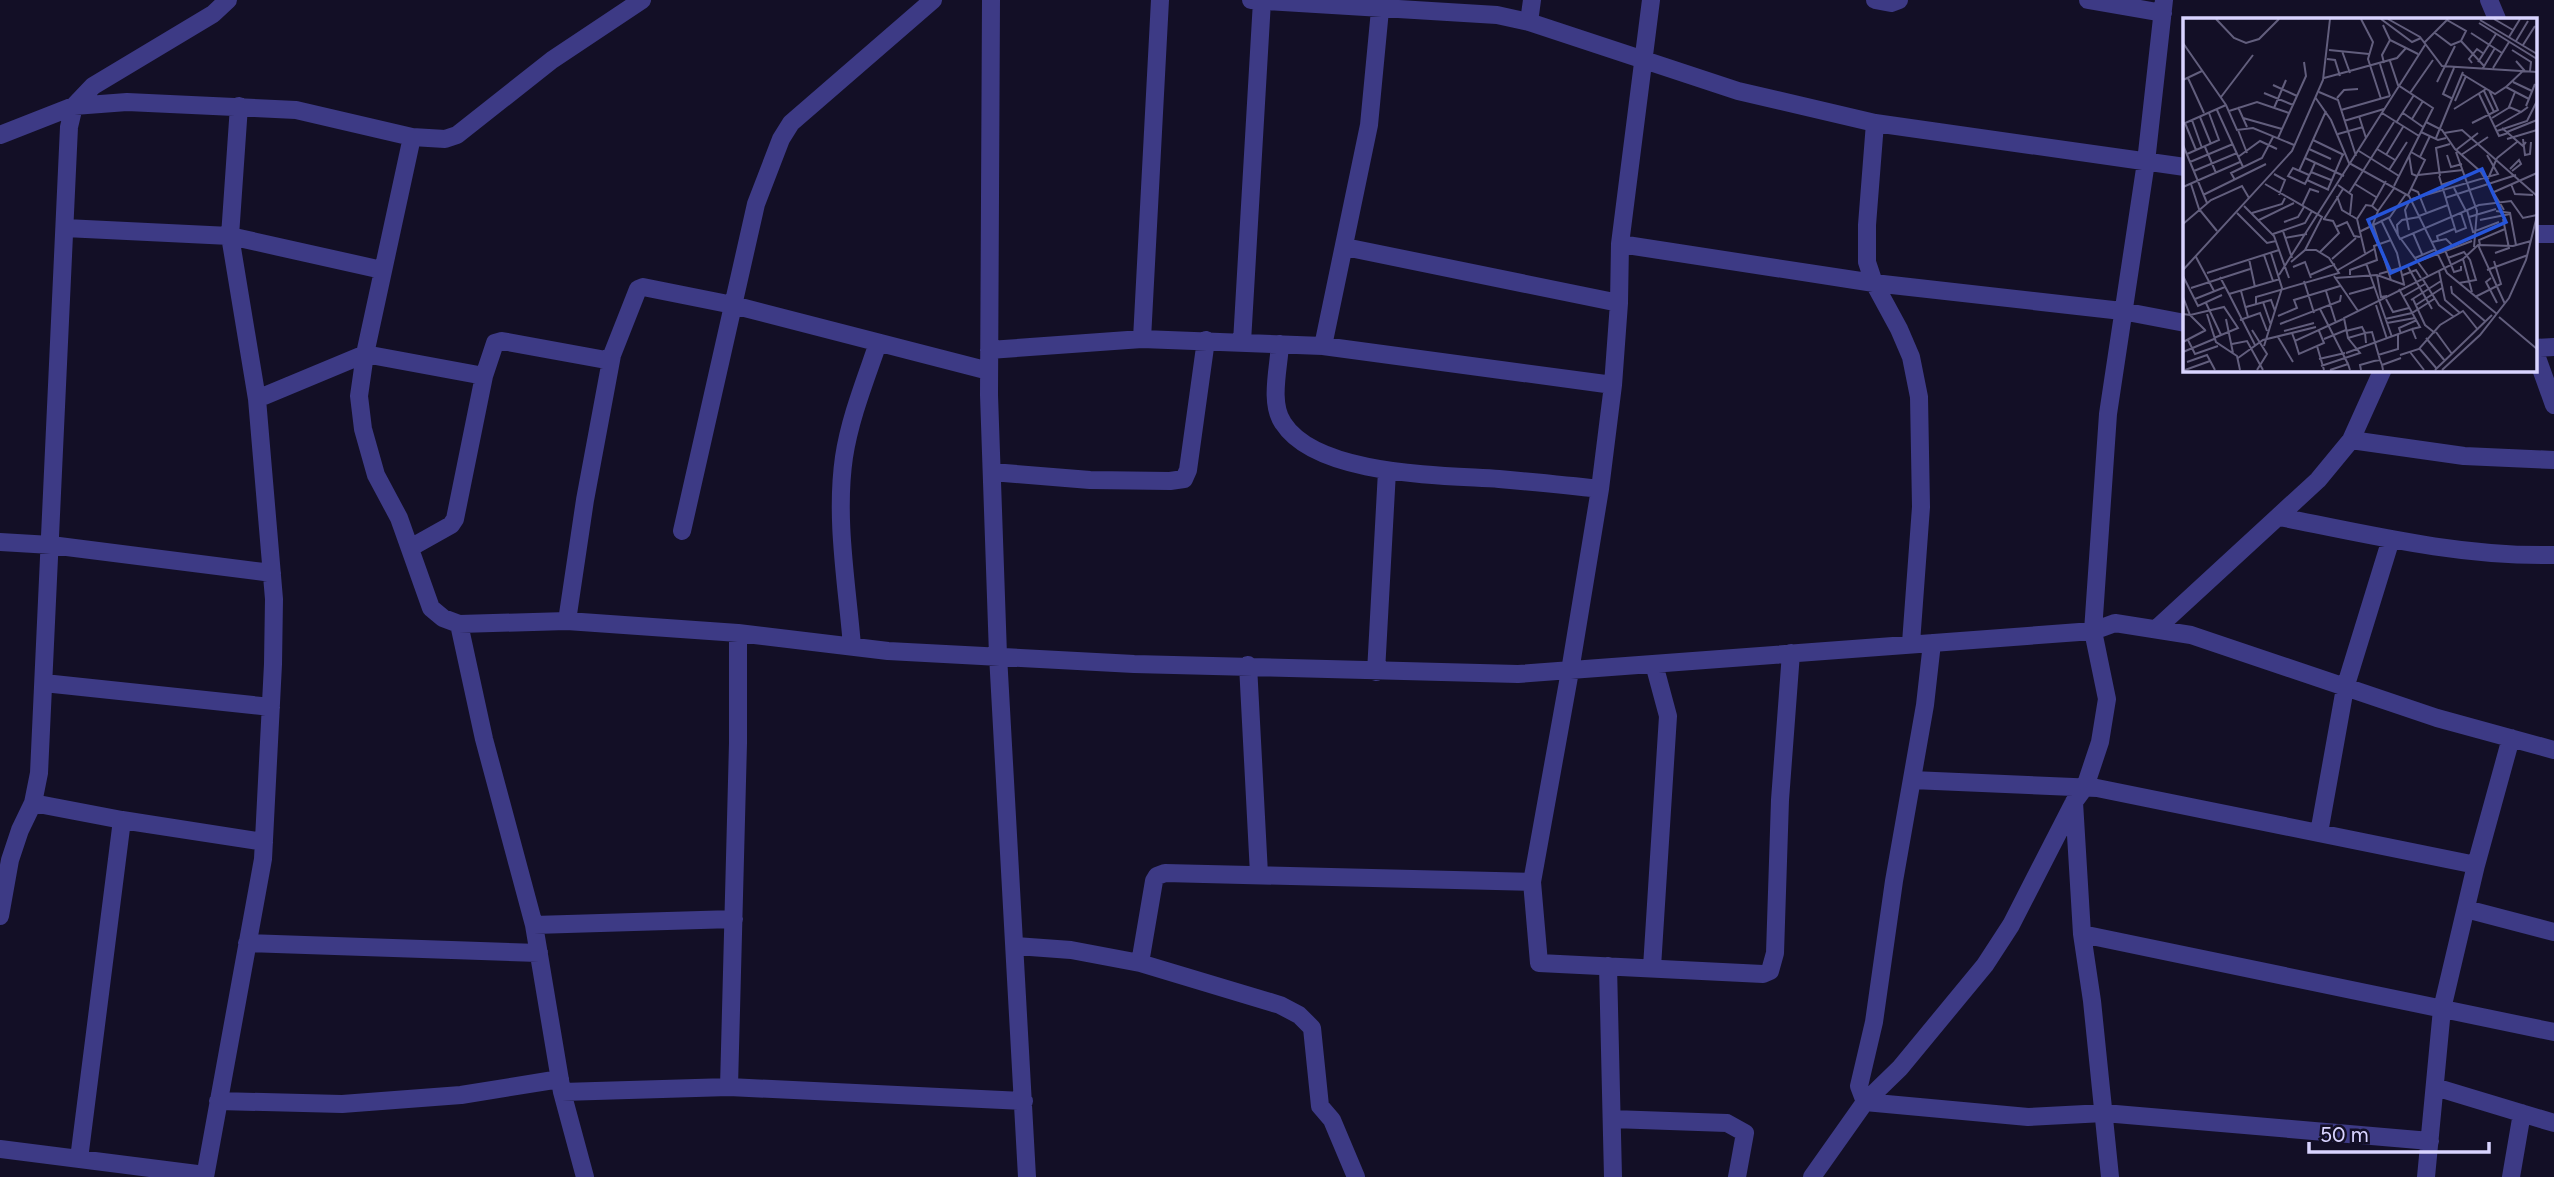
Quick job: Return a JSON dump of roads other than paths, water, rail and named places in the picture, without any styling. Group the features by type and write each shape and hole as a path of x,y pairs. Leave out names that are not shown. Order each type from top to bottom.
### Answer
{"street":[{"path":"0,916 10,860 33,803 39,773 69,127 74,106 93,86 213,14 228,0"},
{"path":"0,135 74,106 127,102 296,110 411,137 444,139 457,135 552,60 642,0"},
{"path":"682,531 756,205 781,139 791,123 933,0"},
{"path":"991,0 989,372 992,472 998,655 1027,1177"},
{"path":"1142,339 1160,0"},
{"path":"1529,22 1532,0"},
{"path":"1651,0 1620,244 1613,385 1600,489 1532,882 1539,963 1763,974 1770,971 1774,963 1779,813 1791,653"},
{"path":"1875,0 1891,3 1899,0"},
{"path":"1812,1177 1865,1102 1900,1068 1985,965 2011,925 2074,802 2085,787 2101,741 2107,699 2093,631 2108,414 2146,162 2163,7 2088,0"},
{"path":"2489,0 2497,18"},
{"path":"1242,342 1256,1 1316,2 1380,10 1497,15 1529,22 1738,91 1875,123 2183,167"},
{"path":"1324,346 1369,125 1380,10"},
{"path":"0,1149 205,1176 263,859 271,707 274,599 257,398 230,236 239,106"},
{"path":"1875,123 1867,225 1867,262 1874,283 1911,357 1919,397 1921,507 1910,643"},
{"path":"411,137 365,354 359,396 363,429 376,475 399,518 431,608 443,618 459,624 567,621 738,634 888,651 1134,664 1518,674 2093,631 2115,623 2191,635 2437,718 2554,750"},
{"path":"65,228 230,236 383,270"},
{"path":"2536,234 2554,234"},
{"path":"1620,244 1874,283 2122,311 2183,323"},
{"path":"1345,247 1619,303"},
{"path":"567,621 585,500 612,355 638,289 733,305 989,372"},
{"path":"989,350 1142,339 1324,346 1613,385"},
{"path":"992,472 1090,480 1184,479 1188,470 1206,340"},
{"path":"410,548 451,525 455,519 484,376 495,343 502,341 591,359 606,360 612,355"},
{"path":"852,646 840,507 844,457 852,420 878,343"},
{"path":"1280,344 1276,400 1282,422 1296,437 1321,453 1387,471 1600,489"},
{"path":"2536,350 2554,347"},
{"path":"2536,353 2554,405"},
{"path":"257,398 365,354 484,376"},
{"path":"2156,629 2318,480 2351,440 2382,371"},
{"path":"2351,440 2464,456 2554,460"},
{"path":"1376,672 1387,471"},
{"path":"2280,517 2391,539 2511,556 2554,555"},
{"path":"2319,833 2345,688 2391,539"},
{"path":"0,542 51,545 272,573"},
{"path":"459,624 484,738 534,925 561,1086 584,1177"},
{"path":"729,1087 738,743 738,634"},
{"path":"1865,1102 1860,1086 1874,1022 1894,881 1925,705 1932,643"},
{"path":"1652,967 1668,716 1654,664"},
{"path":"1248,665 1259,874"},
{"path":"44,683 271,707"},
{"path":"2426,1177 2442,1009 2476,865 2511,738"},
{"path":"1912,780 2085,787 2476,865"},
{"path":"2074,802 2082,934 2110,1177"},
{"path":"33,803 264,842"},
{"path":"79,1159 122,820"},
{"path":"1140,963 1154,881 1157,876 1165,873 1532,882"},
{"path":"2466,909 2554,932"},
{"path":"534,925 734,919"},
{"path":"2082,934 2554,1032"},
{"path":"247,943 539,953"},
{"path":"1015,946 1071,950 1140,963 1280,1005 1300,1015 1312,1028 1320,1107 1332,1120 1356,1177"},
{"path":"1608,966 1613,1177"},
{"path":"218,1101 342,1104 561,1086 729,1087 1024,1101"},
{"path":"2435,1087 2554,1123"},
{"path":"1865,1102 2028,1117 2104,1113 2430,1141"},
{"path":"2511,1177 2522,1113"},
{"path":"1612,1119 1727,1123 1745,1132 1737,1177"}]}
